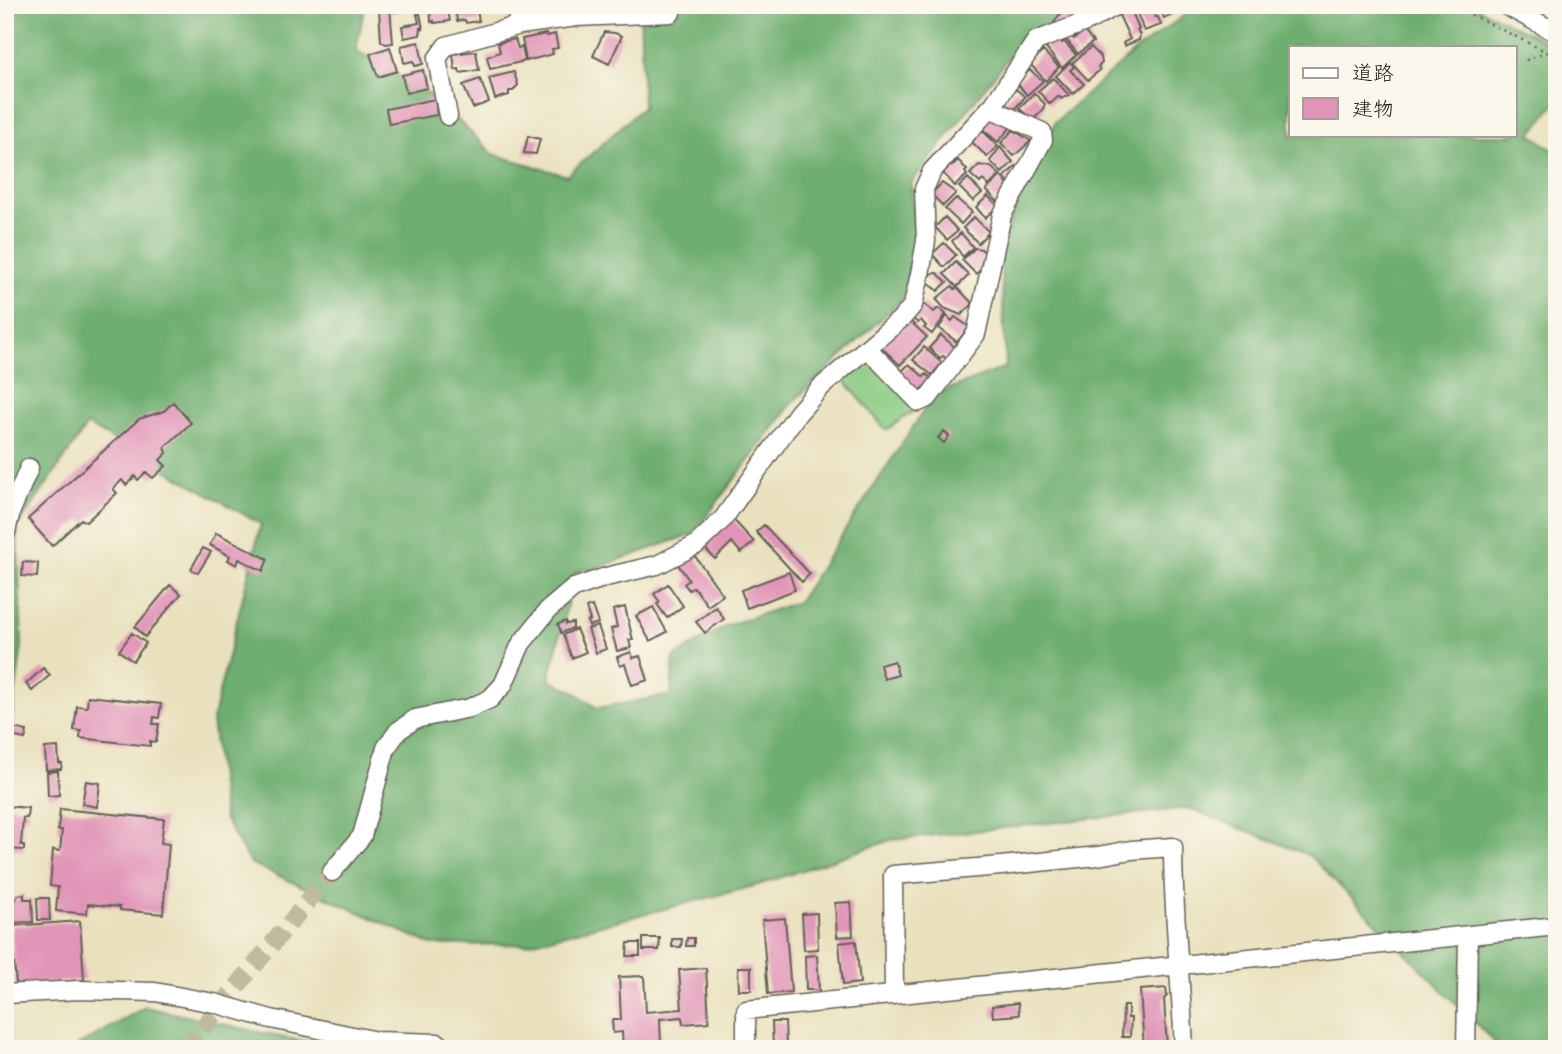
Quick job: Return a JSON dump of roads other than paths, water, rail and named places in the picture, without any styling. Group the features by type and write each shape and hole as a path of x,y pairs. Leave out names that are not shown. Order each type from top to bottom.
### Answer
{"street":[{"path":"515,5 520,25"},
{"path":"332,873 362,835 386,748 398,730 415,719 470,708 490,699 503,685 521,644 548,610 574,589 606,577 657,565 696,545 723,519 798,413 820,388 902,318 913,305 926,241 923,189 932,171 990,108 1036,41 1088,21 1117,5"},
{"path":"1505,5 1557,33"},
{"path":"448,116 437,59 446,46 520,25 596,11 639,10 671,13"},
{"path":"867,348 919,402 928,398 976,334 1002,215 1043,140 1042,132 990,108"},
{"path":"5,536 11,511 29,468"},
{"path":"894,995 893,875 1173,847 1184,1049"},
{"path":"746,1049 746,1010 1395,945 1399,942 1557,926"},
{"path":"1466,1049 1468,937"},
{"path":"5,994 79,989 155,992 215,1003 377,1041 438,1043 444,1049"}],"tunnel":[{"path":"185,1049 332,872"}]}
